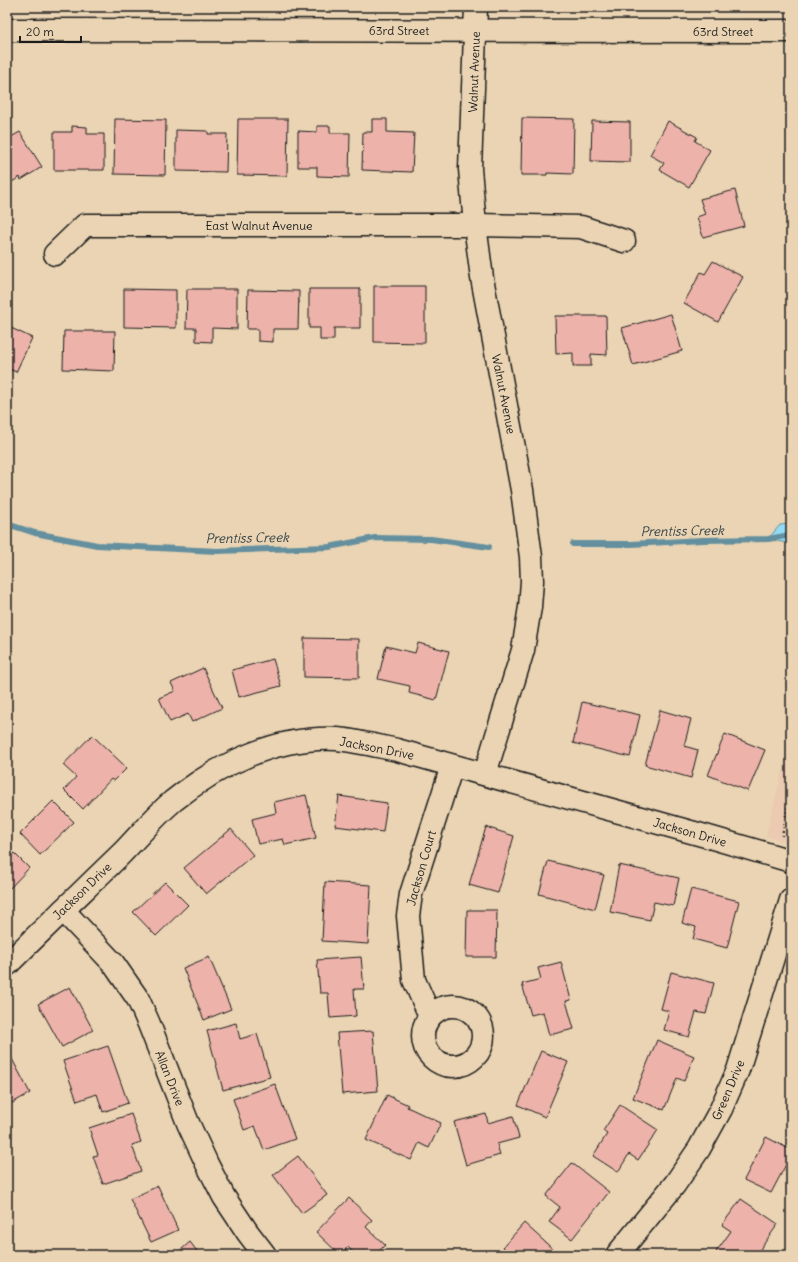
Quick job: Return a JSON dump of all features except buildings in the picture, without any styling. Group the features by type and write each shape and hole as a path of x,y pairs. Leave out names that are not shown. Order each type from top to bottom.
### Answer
{"street":[{"name":"Walnut Avenue","path":"476,7 470,169 475,225 482,278 522,490 531,557 532,581 530,607 523,650 485,774"},
{"name":"63rd Street","path":"7,30 791,32"},
{"name":"East Walnut Avenue","path":"55,254 85,225 475,225 581,227 624,241"},
{"name":"Jackson Drive","path":"7,965 172,802 205,778 236,760 272,747 302,741 337,739 397,750 784,859"},
{"name":"Jackson Court","path":"430,1016 414,980 408,916 411,894 452,766"},
{"name":"Green Drive","path":"617,1255 675,1184 699,1149 721,1109 738,1070 791,900"},
{"name":"Allan Drive","path":"63,910 113,963 138,999 188,1123 207,1164 224,1197 248,1234 265,1255"}],"path":[{"path":"784,859 791,788"}],"shaded area":[{"path":"791,737 791,843 766,836"}],"water":[{"path":"791,524 791,544 768,539 780,525"}],"waterway":[{"name":"Prentiss Creek","path":"7,524 35,533 97,545 217,551 329,547 375,538 431,539 489,547"},
{"name":"Prentiss Creek","path":"573,544 631,544 702,540 768,539 791,535"}]}
